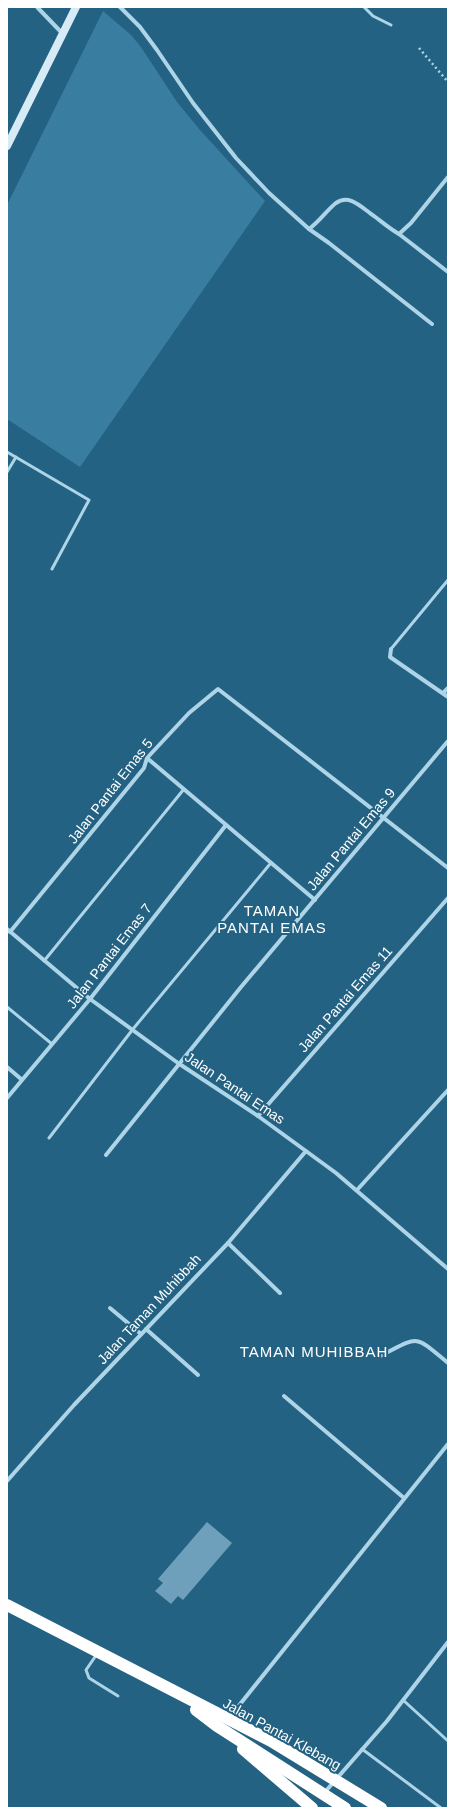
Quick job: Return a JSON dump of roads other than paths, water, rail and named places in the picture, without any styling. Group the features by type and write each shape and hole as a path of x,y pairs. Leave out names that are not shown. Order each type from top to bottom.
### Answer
{"highway":[{"name":"Jalan Pantai Klebang","path":"7,1605 167,1688 223,1723 345,1808"},
{"name":"Jalan Pantai Klebang","path":"223,1723 271,1741 381,1808"},
{"path":"223,1723 262,1766 312,1808"}],"main road":[{"path":"7,146 76,7"}],"street":[{"path":"37,7 62,33"},
{"path":"120,7 140,27 158,50 193,103 236,158 269,193 309,229 329,242 432,324"},
{"path":"399,234 411,223 448,177"},
{"path":"309,229 318,223 336,203 343,200 350,200 359,204 448,272"},
{"path":"391,649 390,657 448,697"},
{"path":"443,693 448,688"},
{"name":"Jalan Pantai Emas 5","path":"8,930 144,768 147,758 189,713 218,689 383,818"},
{"name":"Jalan Pantai Emas 9","path":"106,1155 178,1063 448,741"},
{"path":"147,758 270,864 315,900"},
{"path":"383,818 448,868"},
{"name":"Jalan Pantai Emas 7","path":"7,1098 21,1079 90,999 226,825"},
{"name":"Jalan Pantai Emas 11","path":"258,1116 448,898"},
{"name":"Jalan Pantai Emas","path":"8,930 90,999 178,1063 258,1116 357,1190 448,1269"},
{"path":"7,1067 21,1079"},
{"path":"357,1190 446,1095 448,1090"},
{"name":"Jalan Taman Muhibbah","path":"7,1481 74,1405 228,1243 306,1151"},
{"path":"228,1243 280,1293"},
{"path":"110,1308 141,1334"},
{"path":"146,1329 198,1375"},
{"path":"380,1356 411,1340 417,1340 448,1363"},
{"path":"284,1396 404,1498"},
{"path":"223,1723 448,1444"},
{"path":"323,1794 403,1700 448,1642"}],"lane":[{"path":"364,7 373,16 391,25"},
{"path":"7,452 89,500 52,569"},
{"path":"7,472 16,457"},
{"path":"391,649 448,580"},
{"path":"44,961 184,789"},
{"path":"49,1138 133,1030 270,864"},
{"path":"7,1007 52,1044"},
{"path":"98,1653 86,1670 89,1678 118,1696"},
{"path":"403,1700 448,1741"},
{"path":"362,1749 441,1808"}],"district":[{"name":"TAMAN PANTAI EMAS","path":"272,920"},
{"name":"TAMAN MUHIBBAH","path":"314,1352"}]}
